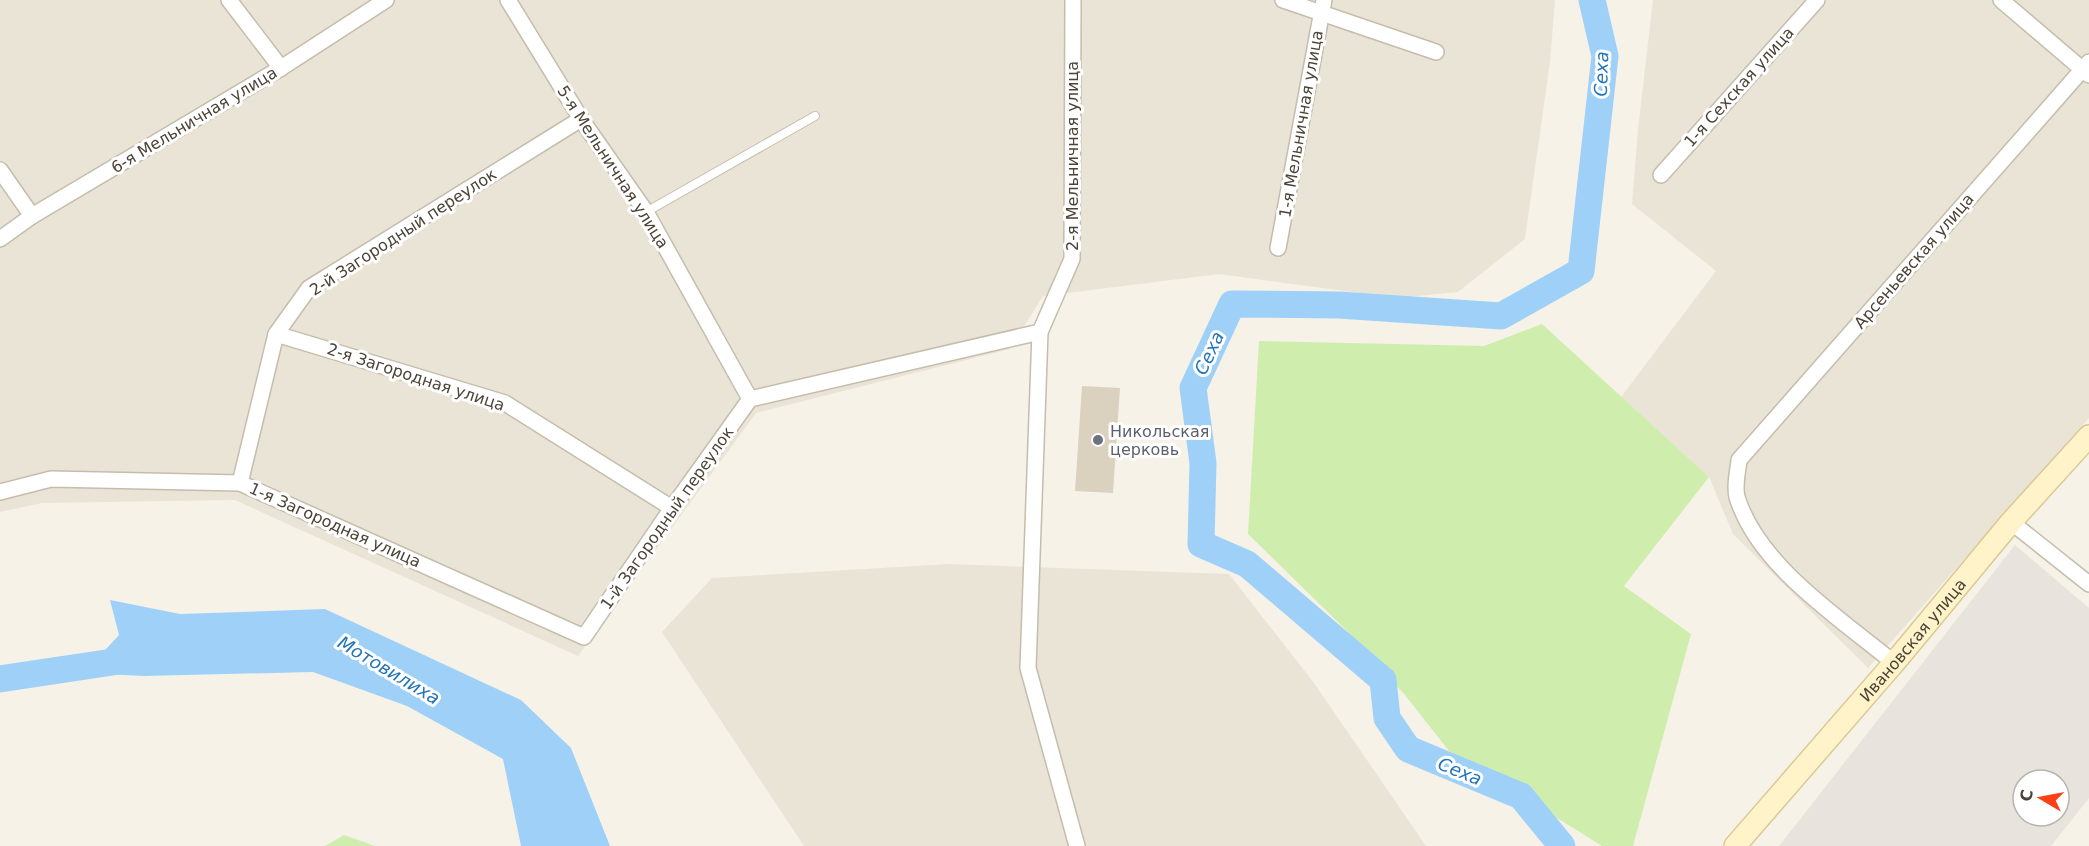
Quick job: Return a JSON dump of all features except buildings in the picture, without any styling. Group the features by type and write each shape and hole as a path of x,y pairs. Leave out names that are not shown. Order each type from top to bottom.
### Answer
{"street":[{"path":"229,0 281,68"},
{"name":"6-я Мельничная улица","path":"0,239 32,216 281,68 386,0"},
{"name":"5-я Мельничная улица","path":"508,0 581,119 646,212 750,399"},
{"name":"2-я Мельничная улица","path":"1073,0 1072,259 1040,332 1028,668 1077,846"},
{"path":"1283,0 1322,6 1436,52"},
{"name":"1-я Сехская улица","path":"1661,174 1817,0"},
{"path":"2001,0 2087,69"},
{"name":"1-я Мельничная улица","path":"1278,248 1322,6"},
{"name":"Арсеньевская улица","path":"1894,663 1791,577 1751,530 1736,494 1739,460 2087,69"},
{"name":"2-й Загородный переулок","path":"240,483 276,334 309,288 581,119"},
{"path":"0,170 32,216"},
{"path":"750,399 1040,332"},
{"name":"2-я Загородная улица","path":"276,334 505,403 672,508"},
{"name":"1-й Загородный переулок","path":"584,637 750,399"},
{"name":"Ивановская улица","path":"1736,846 1894,663 2011,522 2089,436"},
{"name":"1-я Загородная улица","path":"0,492 51,479 240,483 584,637"},
{"path":"2011,522 2089,584"}],"lane":[{"path":"646,212 815,116"}],"shaded area":[{"path":"0,0 1555,0 1550,62 1525,239 1458,292 1397,298 1219,274 1043,296 1010,349 756,413 578,656 235,500 42,503 0,512"},
{"path":"1653,0 2089,0 2089,418 1868,668 1733,534 1709,477 1621,397 1716,271 1632,204"},
{"path":"2015,545 2089,608 2089,798 2071,821 2071,768 2011,768 2011,828 2065,828 2051,846 1779,846"},
{"path":"949,564 1229,574 1314,683 1426,846 804,846 662,632 712,578"}],"green space":[{"path":"1542,324 1709,477 1624,586 1691,634 1633,846 1602,846 1449,751 1405,695 1345,629 1248,534 1259,341 1484,346"},
{"path":"344,835 375,846 325,846"}],"water":[{"path":"110,600 180,614 325,609 521,700 571,748 610,846 521,846 503,759 407,706 313,672 144,676 84,673 119,635"}],"waterway":[{"name":"Сеха","path":"1562,846 1521,796 1408,749 1387,718 1383,680 1247,564 1201,544 1203,463 1193,388 1232,304 1339,305 1501,316 1581,271 1605,56 1592,0"},
{"name":"Мотовилиха","path":"0,679 126,660"}],"place":[{"name":"Никольская церковь","path":"1098,440"}]}
